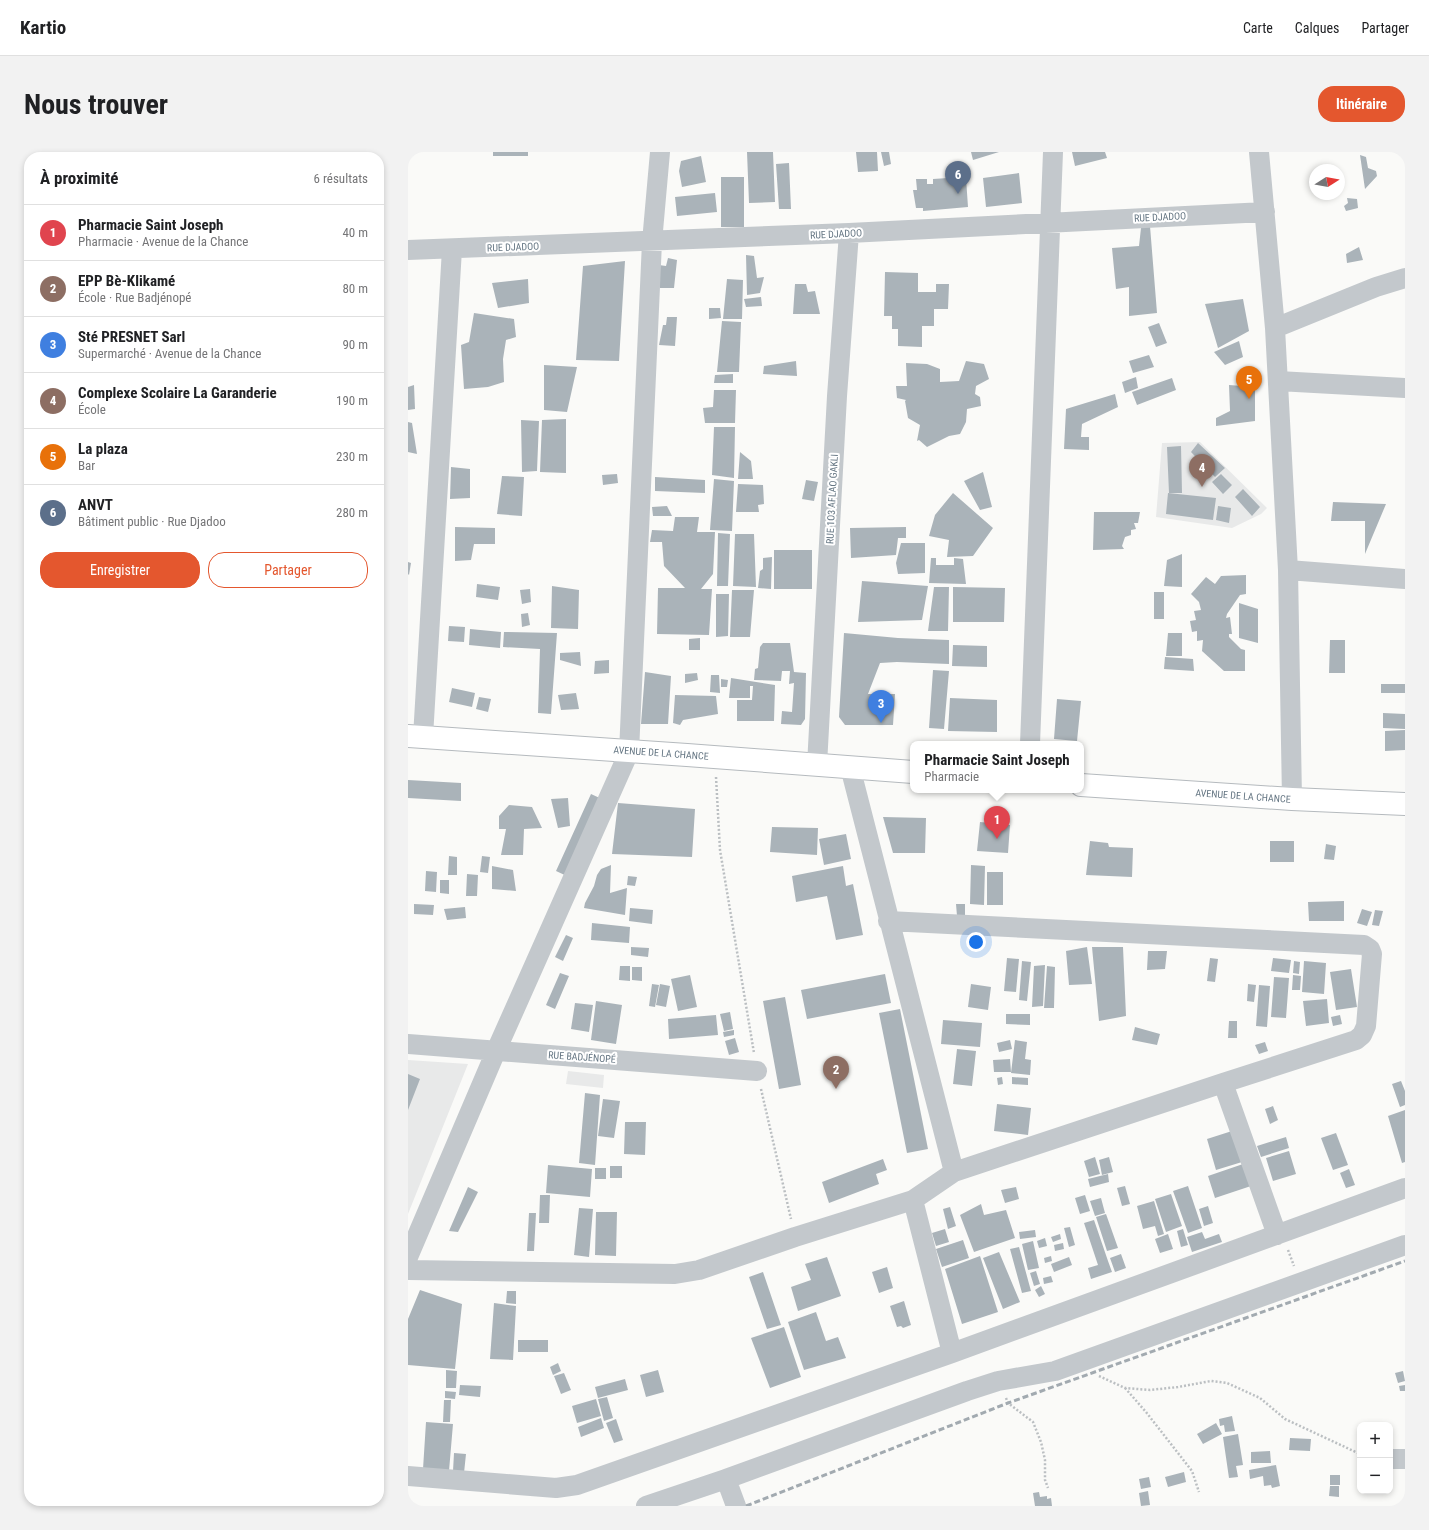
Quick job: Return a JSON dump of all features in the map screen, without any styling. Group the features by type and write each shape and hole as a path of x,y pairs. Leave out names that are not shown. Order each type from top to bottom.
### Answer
{"main road":[{"name":"AVENUE DE LA CHANCE","path":"415,736 910,772"},
{"name":"AVENUE DE LA CHANCE","path":"1084,785 1292,799 1405,804"}],"street":[{"path":"408,1257 496,1051 629,752 652,242 660,152"},
{"path":"1030,741 1053,152"},
{"path":"1259,152 1275,328 1288,570 1292,799"},
{"name":"RUE DJADOO","path":"408,250 652,242 1265,212"},
{"name":"RUE 1O3 AFLAO GAKLI","path":"818,765 837,396 849,233"},
{"path":"415,736 452,249"},
{"path":"1275,328 1376,287 1405,278"},
{"path":"1278,381 1405,388"},
{"path":"1288,570 1405,579"},
{"path":"850,767 888,921 954,1172"},
{"path":"408,1270 675,1274 699,1270 795,1237 913,1200 954,1172 1356,1040 1362,1035 1366,1026 1372,954 1370,949 1364,945 888,921"},
{"name":"RUE BADJÉNOPÉ","path":"408,1044 757,1071"},
{"path":"1223,1083 1282,1242"},
{"path":"408,1476 556,1488 577,1485 952,1353 1282,1242 1405,1188"},
{"path":"913,1200 952,1353"},
{"path":"646,1506 726,1479 967,1391 998,1381 1055,1371 1405,1245"},
{"path":"1393,1459 1405,1459"},
{"path":"726,1479 736,1506"}],"path":[{"path":"715,757 720,850 757,1071 795,1237"},
{"path":"1282,1242 1294,1267"},
{"path":"1092,1372 1125,1388 1150,1390 1211,1381 1227,1383 1260,1398 1285,1419 1357,1453"},
{"path":"998,1381 1008,1403 1034,1422 1044,1454 1045,1480 1048,1488"},
{"path":"1125,1388 1146,1412 1192,1471 1199,1492"}],"shaded area":[{"path":"1200,442 1267,508 1261,514 1232,528 1156,517 1162,443"},
{"path":"408,1060 468,1064 408,1214"},
{"path":"568,1071 604,1075 603,1088 566,1084"}],"building":[{"path":"493,152 528,152 528,156 493,156"},
{"path":"747,152 773,152 775,202 749,203"},
{"path":"856,152 877,152 878,171 858,172"},
{"path":"881,152 889,152 891,164 884,166"},
{"path":"971,152 999,152 973,160"},
{"path":"1072,152 1105,152 1107,158 1075,166"},
{"path":"1360,155 1366,157 1368,168 1376,171 1377,176 1365,189"},
{"path":"701,156 706,182 682,187 679,171 681,161"},
{"path":"789,163 791,209 779,209 776,164"},
{"path":"1019,173 1022,203 986,207 983,178"},
{"path":"721,177 744,177 744,227 721,227"},
{"path":"948,178 948,180 966,178 968,207 923,211 923,208 916,208 913,190 917,190 916,179 927,179 927,184 933,184 933,179"},
{"path":"715,193 717,212 677,216 675,197"},
{"path":"1347,198 1357,199 1358,208 1346,211 1344,206 1348,203"},
{"path":"1150,226 1157,313 1129,316 1129,287 1116,289 1112,248 1139,246 1141,228"},
{"path":"1359,247 1363,260 1347,263 1346,254"},
{"path":"746,255 754,256 757,278 764,277 760,293 747,295"},
{"path":"668,258 677,260 674,288 660,288 660,276 658,276 659,265 666,266"},
{"path":"625,261 619,361 576,360 583,266"},
{"path":"885,272 918,273 918,292 936,292 936,284 949,284 948,309 934,309 934,326 922,326 922,347 898,346 898,329 892,329 892,316 884,316"},
{"path":"528,279 529,303 498,308 492,283"},
{"path":"727,279 743,280 742,319 723,319"},
{"path":"795,284 806,284 808,292 815,291 820,314 793,314"},
{"path":"761,297 762,306 746,307 744,299"},
{"path":"1243,299 1249,331 1218,348 1205,304"},
{"path":"709,308 720,308 721,318 709,319"},
{"path":"474,313 514,319 516,337 506,340 503,359 504,382 488,387 464,389 461,345 469,342"},
{"path":"667,317 677,317 675,346 659,345 663,325 666,325"},
{"path":"722,321 741,322 739,372 717,372"},
{"path":"1159,323 1167,343 1156,347 1148,327"},
{"path":"1239,341 1243,357 1225,365 1214,352"},
{"path":"1149,355 1154,367 1133,373 1129,361"},
{"path":"796,361 797,376 763,374 764,366"},
{"path":"966,361 984,364 989,379 976,386 975,394 980,397 981,406 967,409 966,422 960,434 949,436 927,447 919,440 917,441 920,425 908,418 906,400 897,398 896,386 907,386 906,363 927,364 940,369 940,382 959,381"},
{"path":"544,365 577,367 567,412 544,410"},
{"path":"733,374 733,383 714,383 715,375"},
{"path":"1136,377 1138,388 1125,393 1122,382"},
{"path":"1172,378 1176,390 1137,405 1132,392"},
{"path":"414,385 415,409 408,410 408,387"},
{"path":"1229,385 1255,387 1255,421 1216,426 1216,418 1230,411"},
{"path":"714,390 736,390 735,423 705,423 703,408 713,407"},
{"path":"1115,394 1118,407 1082,424 1081,437 1089,437 1089,450 1064,449 1066,409"},
{"path":"566,419 566,473 540,472 542,420"},
{"path":"521,420 539,421 537,471 522,472"},
{"path":"408,422 412,423 417,454 408,452"},
{"path":"714,427 735,427 734,478 712,475"},
{"path":"1198,443 1225,468 1215,477 1191,452"},
{"path":"1181,446 1182,493 1169,493 1167,447"},
{"path":"740,452 751,461 753,479 738,479"},
{"path":"451,467 470,469 470,498 450,499"},
{"path":"983,472 992,507 980,510 964,481"},
{"path":"617,474 618,483 603,485 602,475"},
{"path":"1221,474 1232,485 1223,494 1212,482"},
{"path":"502,476 524,477 522,516 497,514"},
{"path":"655,477 705,480 705,493 655,491"},
{"path":"714,479 734,481 732,531 710,530"},
{"path":"806,480 818,482 814,501 802,499"},
{"path":"738,484 763,485 764,504 758,505 759,512 736,512"},
{"path":"1243,489 1260,507 1252,516 1235,497"},
{"path":"953,493 993,528 973,556 947,557 949,540 929,536 935,515"},
{"path":"1168,493 1216,498 1213,520 1166,514"},
{"path":"1333,502 1386,504 1365,554 1365,521 1331,521"},
{"path":"667,506 672,516 653,516 652,507"},
{"path":"1218,506 1231,508 1229,523 1216,520"},
{"path":"1094,512 1140,512 1138,523 1134,523 1136,529 1131,530 1131,535 1125,537 1122,546 1124,549 1093,550"},
{"path":"675,517 699,517 697,532 715,532 713,574 701,589 712,589 709,635 657,634 658,588 685,588 664,566 662,542 650,542 652,530 673,531"},
{"path":"455,527 495,528 495,544 474,544 471,560 455,561"},
{"path":"906,527 906,538 898,538 896,555 851,558 850,528"},
{"path":"718,533 730,534 728,586 717,586"},
{"path":"735,534 754,534 756,587 733,586"},
{"path":"901,543 925,543 925,573 898,574 896,563"},
{"path":"774,550 812,550 812,589 774,589"},
{"path":"1182,554 1182,587 1164,586 1167,560"},
{"path":"772,557 771,589 758,588 760,571 763,569 763,558"},
{"path":"931,558 936,558 936,565 954,565 954,558 963,559 966,584 929,583"},
{"path":"408,562 411,563 409,575 408,574"},
{"path":"1246,575 1246,594 1240,595 1227,614 1226,618 1230,617 1232,634 1229,634 1229,637 1241,649 1245,650 1245,671 1224,671 1202,651 1203,640 1197,641 1197,631 1192,632 1190,621 1196,620 1194,611 1201,610 1199,602 1191,594 1206,577 1215,584 1221,576"},
{"path":"862,581 928,586 922,620 858,622"},
{"path":"477,584 500,587 498,600 476,597"},
{"path":"552,586 579,590 578,629 551,628"},
{"path":"934,587 949,587 948,631 928,631"},
{"path":"953,587 1005,588 1004,622 953,622"},
{"path":"530,589 531,602 522,604 520,590"},
{"path":"732,590 754,590 750,637 730,637"},
{"path":"1154,592 1164,592 1164,619 1154,619"},
{"path":"716,594 729,594 728,636 716,637"},
{"path":"1239,603 1258,609 1258,643 1239,638"},
{"path":"528,613 530,625 522,627 521,614"},
{"path":"449,626 465,627 464,642 448,641"},
{"path":"470,629 501,632 500,648 469,645"},
{"path":"504,632 557,633 551,714 538,713 540,649 503,647"},
{"path":"844,633 898,638 949,640 949,664 897,662 880,663 868,694 895,694 893,725 845,725 839,717"},
{"path":"1168,633 1182,633 1182,656 1166,656"},
{"path":"700,638 700,650 689,650 689,639"},
{"path":"1330,640 1345,640 1345,673 1329,673"},
{"path":"763,643 790,643 794,672 806,673 805,719 801,725 781,724 782,711 792,712 794,683 789,684 790,671 782,671 781,681 754,680 755,669 758,668 760,647"},
{"path":"953,645 987,646 987,667 952,666"},
{"path":"580,652 581,666 560,660 560,653"},
{"path":"1165,657 1193,659 1194,671 1164,669"},
{"path":"609,660 609,673 594,674 595,661"},
{"path":"933,670 949,671 944,729 929,728"},
{"path":"645,672 671,676 668,724 641,724"},
{"path":"697,673 698,680 685,683 685,674"},
{"path":"711,675 719,675 720,693 710,692"},
{"path":"731,678 775,685 774,721 737,721 737,700 752,700 753,686 750,686 750,698 729,698"},
{"path":"721,679 728,680 727,687 721,687"},
{"path":"1381,684 1405,684 1405,693 1381,693"},
{"path":"452,688 475,693 472,707 449,702"},
{"path":"576,693 579,709 561,710 558,695"},
{"path":"675,695 716,696 718,714 683,720 680,725 673,723"},
{"path":"479,697 491,699 488,712 476,709"},
{"path":"950,698 997,700 997,732 948,731"},
{"path":"1057,699 1081,701 1077,741 1054,739"},
{"path":"1383,713 1405,714 1405,729 1383,728"},
{"path":"1405,730 1405,750 1385,751 1385,731"},
{"path":"408,780 461,783 461,801 408,798"},
{"path":"591,794 604,800 569,877 556,871"},
{"path":"568,798 570,826 558,828 551,799"},
{"path":"618,803 695,809 692,857 612,854"},
{"path":"509,805 532,807 542,828 524,829 523,855 501,855 506,829 499,829 499,816"},
{"path":"883,817 926,818 925,853 893,853"},
{"path":"980,822 1010,825 1008,853 977,851"},
{"path":"772,827 818,828 817,855 770,852"},
{"path":"846,834 851,859 824,865 819,839"},
{"path":"1090,841 1108,843 1109,847 1133,848 1132,877 1086,875"},
{"path":"1270,841 1294,841 1294,862 1270,862"},
{"path":"1326,844 1336,846 1334,860 1324,859"},
{"path":"449,856 457,857 457,875 448,875"},
{"path":"482,856 490,857 488,873 480,872"},
{"path":"611,865 610,893 627,888 625,915 584,908 594,886 597,875 601,869"},
{"path":"971,865 985,866 984,905 970,904"},
{"path":"492,866 513,870 516,891 492,889"},
{"path":"843,866 846,886 853,884 863,935 836,940 827,896 796,902 792,876"},
{"path":"426,871 437,872 436,892 425,891"},
{"path":"987,872 1003,872 1003,905 987,905"},
{"path":"467,874 478,875 477,896 466,896"},
{"path":"628,876 637,877 635,886 627,885"},
{"path":"440,880 449,880 449,894 440,893"},
{"path":"1344,901 1344,921 1309,921 1308,902"},
{"path":"414,904 434,905 433,915 414,914"},
{"path":"956,904 965,904 965,916 957,916"},
{"path":"465,907 466,918 447,920 444,909"},
{"path":"630,908 653,910 652,924 629,921"},
{"path":"1362,909 1372,912 1367,926 1357,923"},
{"path":"1375,910 1383,911 1379,926 1372,925"},
{"path":"592,923 630,927 629,943 591,940"},
{"path":"566,935 573,938 563,961 555,957"},
{"path":"631,947 649,948 648,957 631,955"},
{"path":"1087,947 1092,984 1069,985 1066,951"},
{"path":"1092,947 1123,947 1126,1016 1099,1021"},
{"path":"1148,951 1167,951 1165,969 1147,970"},
{"path":"1007,958 1019,959 1016,992 1004,991"},
{"path":"1210,958 1218,959 1215,982 1207,981"},
{"path":"1273,958 1291,960 1289,973 1271,971"},
{"path":"1022,961 1031,962 1027,1001 1019,1000"},
{"path":"1294,961 1300,962 1299,974 1293,973"},
{"path":"1304,961 1326,963 1324,994 1302,992"},
{"path":"1045,965 1043,1006 1032,1007 1034,966"},
{"path":"620,966 630,966 630,981 619,980"},
{"path":"1047,966 1055,967 1054,1008 1044,1008"},
{"path":"632,967 642,967 642,981 632,980"},
{"path":"1351,969 1357,1007 1336,1010 1330,972"},
{"path":"560,973 569,976 555,1009 546,1005"},
{"path":"885,974 891,1003 807,1019 801,990"},
{"path":"690,975 697,1007 678,1011 671,979"},
{"path":"1293,975 1301,976 1300,990 1292,990"},
{"path":"1274,977 1289,978 1286,1018 1271,1017"},
{"path":"652,984 659,985 655,1007 649,1006"},
{"path":"660,984 670,986 666,1007 656,1005"},
{"path":"971,984 991,987 988,1010 968,1007"},
{"path":"1248,984 1256,985 1254,1002 1247,1001"},
{"path":"1259,985 1270,986 1267,1027 1256,1026"},
{"path":"785,997 801,1085 779,1089 763,1001"},
{"path":"1327,999 1329,1023 1306,1026 1303,1001"},
{"path":"596,1001 622,1005 616,1044 591,1040"},
{"path":"575,1003 593,1005 589,1032 571,1029"},
{"path":"900,1009 928,1149 907,1153 879,1013"},
{"path":"730,1012 733,1029 724,1031 720,1014"},
{"path":"1006,1014 1030,1014 1030,1025 1006,1024"},
{"path":"716,1015 718,1035 669,1039 668,1019"},
{"path":"1340,1015 1342,1024 1333,1026 1331,1017"},
{"path":"943,1020 982,1023 980,1047 941,1044"},
{"path":"1229,1021 1237,1021 1237,1038 1228,1038"},
{"path":"1135,1027 1160,1034 1157,1045 1132,1040"},
{"path":"734,1030 734,1035 724,1037 723,1032"},
{"path":"735,1038 739,1052 729,1055 725,1041"},
{"path":"1010,1040 1012,1049 999,1052 997,1043"},
{"path":"1015,1040 1027,1042 1025,1059 1031,1060 1030,1075 1011,1073"},
{"path":"1265,1042 1268,1051 1259,1054 1255,1045"},
{"path":"957,1049 976,1051 972,1086 953,1084"},
{"path":"1010,1059 1011,1072 994,1072 993,1060"},
{"path":"408,1074 420,1079 408,1110"},
{"path":"1002,1077 1003,1084 998,1085 997,1078"},
{"path":"1012,1077 1028,1078 1028,1085 1012,1084"},
{"path":"1401,1081 1405,1091 1405,1105 1400,1107 1392,1084"},
{"path":"585,1093 600,1095 595,1165 579,1163"},
{"path":"603,1099 620,1101 614,1138 598,1136"},
{"path":"997,1104 1031,1108 1028,1135 994,1131"},
{"path":"1273,1106 1278,1120 1270,1124 1265,1109"},
{"path":"1405,1110 1405,1162 1402,1163 1388,1116"},
{"path":"625,1122 646,1122 645,1155 624,1154"},
{"path":"1232,1131 1242,1162 1216,1170 1207,1139"},
{"path":"1336,1133 1348,1165 1333,1170 1321,1138"},
{"path":"1286,1137 1289,1148 1261,1157 1257,1146"},
{"path":"1289,1151 1296,1174 1273,1181 1266,1158"},
{"path":"1095,1157 1100,1174 1089,1177 1084,1161"},
{"path":"1109,1157 1113,1172 1102,1175 1099,1160"},
{"path":"883,1159 887,1170 876,1174 879,1184 829,1203 822,1182"},
{"path":"1246,1163 1254,1185 1215,1198 1208,1176"},
{"path":"548,1165 592,1169 590,1197 546,1193"},
{"path":"610,1166 622,1166 622,1178 610,1178"},
{"path":"595,1168 606,1168 606,1179 595,1179"},
{"path":"1349,1169 1355,1185 1346,1188 1340,1173"},
{"path":"1108,1174 1109,1182 1090,1187 1088,1179"},
{"path":"1125,1186 1130,1204 1122,1206 1117,1188"},
{"path":"1188,1186 1202,1228 1188,1233 1173,1191"},
{"path":"468,1187 478,1192 458,1232 449,1231"},
{"path":"1016,1187 1019,1199 1005,1203 1001,1190"},
{"path":"1171,1194 1182,1226 1166,1232 1155,1199"},
{"path":"540,1195 550,1195 549,1223 539,1223"},
{"path":"1085,1195 1090,1211 1080,1214 1075,1198"},
{"path":"1101,1198 1105,1213 1095,1216 1090,1201"},
{"path":"1154,1201 1164,1234 1158,1236 1155,1226 1143,1229 1137,1206"},
{"path":"981,1204 984,1215 1006,1210 1015,1238 974,1252 960,1215"},
{"path":"1208,1206 1213,1223 1204,1226 1199,1209"},
{"path":"950,1207 956,1226 948,1229 943,1209"},
{"path":"579,1208 593,1209 589,1257 574,1255"},
{"path":"596,1212 617,1212 616,1256 595,1255"},
{"path":"529,1213 536,1213 534,1251 527,1251"},
{"path":"1106,1214 1118,1248 1107,1251 1096,1217"},
{"path":"1094,1220 1112,1272 1091,1279 1088,1268 1098,1265 1084,1223"},
{"path":"1070,1227 1075,1245 1069,1247 1064,1228"},
{"path":"945,1229 949,1242 936,1246 932,1233"},
{"path":"1183,1229 1188,1245 1181,1247 1177,1231"},
{"path":"1035,1230 1036,1237 1020,1239 1019,1232"},
{"path":"1202,1232 1205,1239 1219,1234 1222,1242 1192,1252 1187,1237"},
{"path":"1060,1234 1061,1239 1053,1242 1051,1237"},
{"path":"1168,1234 1173,1249 1160,1253 1155,1239"},
{"path":"1045,1238 1047,1246 1039,1248 1037,1241"},
{"path":"963,1240 969,1258 942,1267 936,1249"},
{"path":"1033,1241 1039,1268 1028,1270 1022,1244"},
{"path":"1063,1243 1064,1249 1055,1251 1054,1245"},
{"path":"1019,1247 1031,1291 1022,1293 1010,1249"},
{"path":"999,1252 1020,1302 1003,1309 983,1258"},
{"path":"1121,1254 1126,1268 1115,1272 1110,1258"},
{"path":"980,1256 998,1312 962,1324 945,1269"},
{"path":"1051,1256 1052,1261 1045,1263 1044,1258"},
{"path":"827,1257 841,1296 798,1311 791,1287 811,1280 805,1264"},
{"path":"1069,1257 1072,1265 1054,1272 1051,1264"},
{"path":"887,1267 893,1288 879,1293 872,1272"},
{"path":"1036,1271 1040,1284 1034,1286 1030,1273"},
{"path":"763,1272 781,1325 767,1329 749,1277"},
{"path":"1051,1276 1053,1282 1044,1284 1043,1278"},
{"path":"1041,1286 1045,1294 1039,1297 1035,1290"},
{"path":"420,1290 462,1304 455,1369 408,1365 408,1319"},
{"path":"507,1291 516,1291 516,1304 506,1303"},
{"path":"904,1301 911,1325 903,1328 901,1326 897,1327 890,1306"},
{"path":"494,1303 516,1306 513,1360 490,1359"},
{"path":"816,1312 826,1341 838,1337 846,1358 804,1370 788,1322"},
{"path":"784,1327 801,1377 770,1388 751,1338"},
{"path":"518,1340 548,1340 548,1352 518,1352"},
{"path":"558,1363 561,1371 553,1375 550,1367"},
{"path":"446,1370 457,1371 456,1388 446,1388"},
{"path":"658,1370 664,1392 646,1397 640,1375"},
{"path":"1403,1371 1405,1381 1398,1383 1395,1373"},
{"path":"564,1373 571,1390 561,1394 554,1376"},
{"path":"625,1379 628,1390 598,1398 595,1387"},
{"path":"460,1385 481,1386 480,1397 459,1395"},
{"path":"1405,1385 1405,1391 1400,1391 1399,1386"},
{"path":"445,1391 456,1392 455,1399 445,1398"},
{"path":"607,1397 613,1418 604,1421 598,1399"},
{"path":"596,1399 601,1416 577,1423 572,1406"},
{"path":"444,1400 451,1400 450,1422 443,1422"},
{"path":"1232,1416 1235,1431 1225,1432 1224,1425 1220,1426 1219,1419"},
{"path":"601,1418 604,1428 581,1437 578,1427"},
{"path":"616,1419 623,1440 614,1443 606,1423"},
{"path":"426,1422 453,1424 449,1471 423,1469"},
{"path":"1216,1423 1222,1434 1203,1444 1197,1434"},
{"path":"1238,1434 1243,1465 1236,1466 1238,1477 1229,1478 1223,1437"},
{"path":"1290,1438 1311,1439 1310,1451 1289,1450"},
{"path":"1270,1451 1271,1463 1251,1463 1251,1452"},
{"path":"454,1453 466,1454 464,1473 453,1471"},
{"path":"1276,1465 1280,1486 1272,1488 1271,1485 1264,1486 1263,1476 1250,1479 1249,1470"},
{"path":"1184,1472 1186,1482 1168,1487 1165,1477"},
{"path":"1330,1475 1340,1475 1340,1485 1330,1485"},
{"path":"1149,1477 1151,1487 1141,1489 1139,1479"},
{"path":"1330,1486 1339,1486 1339,1497 1329,1496"},
{"path":"1148,1491 1150,1505 1141,1506 1139,1493"},
{"path":"1039,1492 1040,1497 1047,1496 1047,1499 1051,1498 1052,1506 1035,1506 1033,1493"}],"railway":[{"path":"746,1506 1008,1403 1405,1261"}],"place":[{"name":"ANVT","path":"958,194"},
{"name":"La plaza","path":"1249,399"},
{"name":"Complexe Scolaire La Garanderie","path":"1202,487"},
{"name":"Sté PRESNET Sarl","path":"881,723"},
{"name":"Pharmacie Saint Joseph","path":"997,839"},
{"name":"EPP Bè-Klikamé","path":"836,1089"}]}
